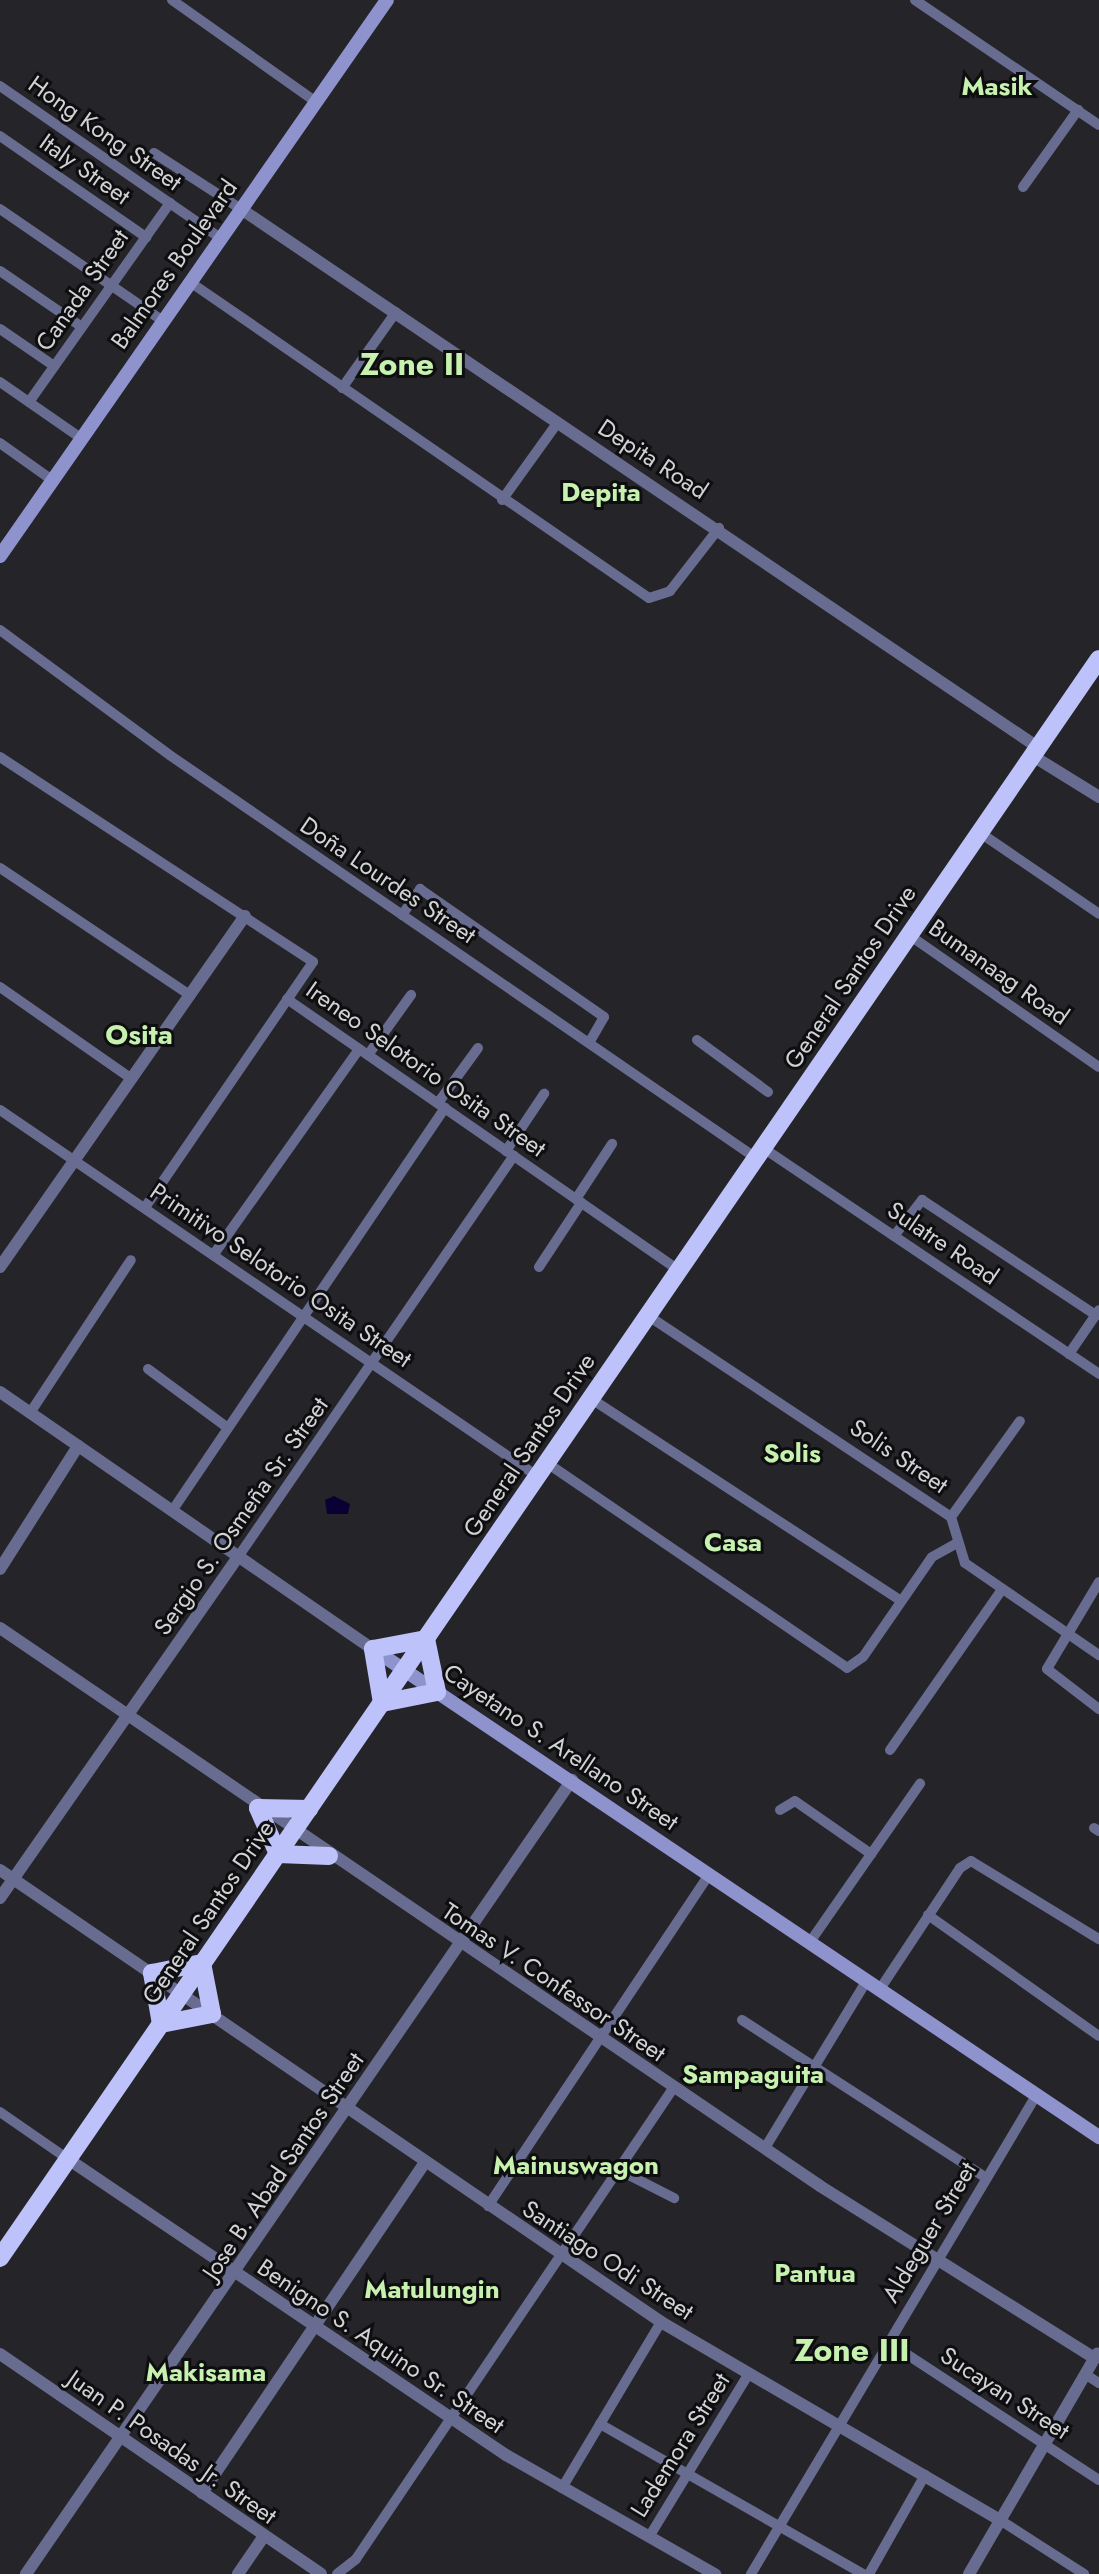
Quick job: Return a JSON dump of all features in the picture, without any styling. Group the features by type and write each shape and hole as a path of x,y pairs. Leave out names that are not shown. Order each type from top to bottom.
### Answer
{"highway":[{"name":"General Santos Drive","path":"0,2258 1099,659"},
{"path":"426,1639 437,1692 382,1703 373,1649 426,1639"},
{"path":"309,1809 258,1808 278,1854 328,1856"},
{"path":"202,1963 212,2014 162,2024 152,1973 202,1963"}],"main road":[{"name":"Balmores Boulevard","path":"0,556 387,0"},
{"name":"Cayetano S. Arellano Street","path":"373,1649 572,1780 1099,2137"}],"street":[{"path":"172,0 316,102"},
{"path":"915,0 1099,125"},
{"name":"Hong Kong Street","path":"0,86 220,238"},
{"path":"1023,187 1078,110"},
{"name":"Italy Street","path":"0,136 146,237"},
{"path":"154,153 241,209"},
{"name":"Canada Street","path":"29,402 170,203"},
{"path":"0,209 163,321"},
{"name":"Depita Road","path":"241,209 719,528 1099,797"},
{"path":"0,271 82,327"},
{"path":"190,282 502,500 655,599 670,591 719,528"},
{"path":"342,388 397,312"},
{"path":"0,329 54,366"},
{"path":"0,382 81,438"},
{"path":"502,500 558,422"},
{"path":"0,444 52,480"},
{"name":"Doña Lourdes Street","path":"0,630 402,915 589,1043 760,1153"},
{"name":"Ireneo Selotorio Osita Street","path":"0,757 313,962 287,999 678,1270"},
{"path":"979,832 1099,914"},
{"path":"0,868 190,995"},
{"path":"402,915 420,889 604,1017 589,1043"},
{"path":"0,1267 245,916"},
{"name":"Bumanaag Road","path":"909,935 1099,1067"},
{"path":"0,987 132,1079"},
{"path":"214,1254 364,1052 411,995"},
{"path":"145,1207 287,999"},
{"path":"697,1040 768,1092"},
{"path":"172,1511 304,1316 478,1048"},
{"name":"Sergio S. Osmeña Sr. Street","path":"0,1898 372,1363 510,1153 544,1094"},
{"name":"Primitivo Selotorio Osita Street","path":"0,1110 372,1363 542,1469 572,1480 844,1666 855,1666 901,1601"},
{"path":"539,1268 612,1144"},
{"name":"Sulatre Road","path":"760,1153 894,1236 1099,1374"},
{"path":"894,1236 922,1200 1097,1313 1069,1354"},
{"path":"30,1413 131,1260"},
{"name":"Solis Street","path":"647,1315 951,1517 956,1544 965,1563 1001,1591 1099,1655"},
{"path":"148,1369 228,1428"},
{"name":"Cayetano S. Arellano Street","path":"0,1392 373,1649"},
{"path":"590,1398 901,1601 933,1555 956,1544"},
{"path":"951,1517 1020,1421"},
{"path":"0,1569 78,1446"},
{"path":"1099,1582 1048,1663 1048,1675 1099,1709"},
{"path":"890,1750 1001,1591"},
{"name":"Tomas V. Confessor Street","path":"0,1628 328,1856 765,2148 936,2261 1097,2354"},
{"name":"Jose B. Abad Santos Street","path":"26,2574 235,2274 572,1780"},
{"path":"810,1942 920,1784"},
{"path":"780,1810 795,1801 871,1854"},
{"path":"880,1989 960,1868 976,1861 1099,1939"},
{"name":"Santiago Odi Street","path":"0,1870 562,2257 661,2322 1000,2521"},
{"path":"488,2206 709,1874"},
{"path":"928,1915 1099,2036"},
{"path":"765,2148 867,1980"},
{"path":"741,2020 986,2178"},
{"path":"337,2574 356,2559 562,2257 674,2087"},
{"name":"Aldeguer Street","path":"751,2574 1037,2094"},
{"name":"Benigno S. Aquino Sr. Street","path":"0,2112 235,2274 451,2418 562,2487 715,2574"},
{"path":"202,2493 425,2162"},
{"path":"620,2170 674,2198"},
{"path":"562,2487 661,2322"},
{"name":"Sucayan Street","path":"888,2342 1099,2480"},
{"name":"Juan P. Posadas Jr. Street","path":"0,2354 321,2574"},
{"path":"969,2574 1097,2354"},
{"path":"1084,2374 1099,2384"},
{"name":"Lademora Street","path":"649,2537 748,2375"},
{"path":"600,2424 863,2574"},
{"path":"869,2574 925,2475"},
{"path":"1000,2521 1084,2574"},
{"path":"238,2574 264,2536"}],"shaded area":[{"path":"334,1496 350,1504 348,1514 327,1514 325,1500"}],"district":[{"name":"Masik","path":"997,87"},
{"name":"Zone II","path":"412,364"},
{"name":"Depita","path":"601,493"},
{"name":"Osita","path":"139,1035"},
{"name":"Solis","path":"792,1454"},
{"name":"Casa","path":"733,1543"},
{"name":"Sampaguita","path":"753,2075"},
{"name":"Mainuswagon","path":"576,2166"},
{"name":"Pantua","path":"815,2274"},
{"name":"Matulungin","path":"432,2290"},
{"name":"Zone III","path":"852,2350"},
{"name":"Makisama","path":"206,2373"}]}
